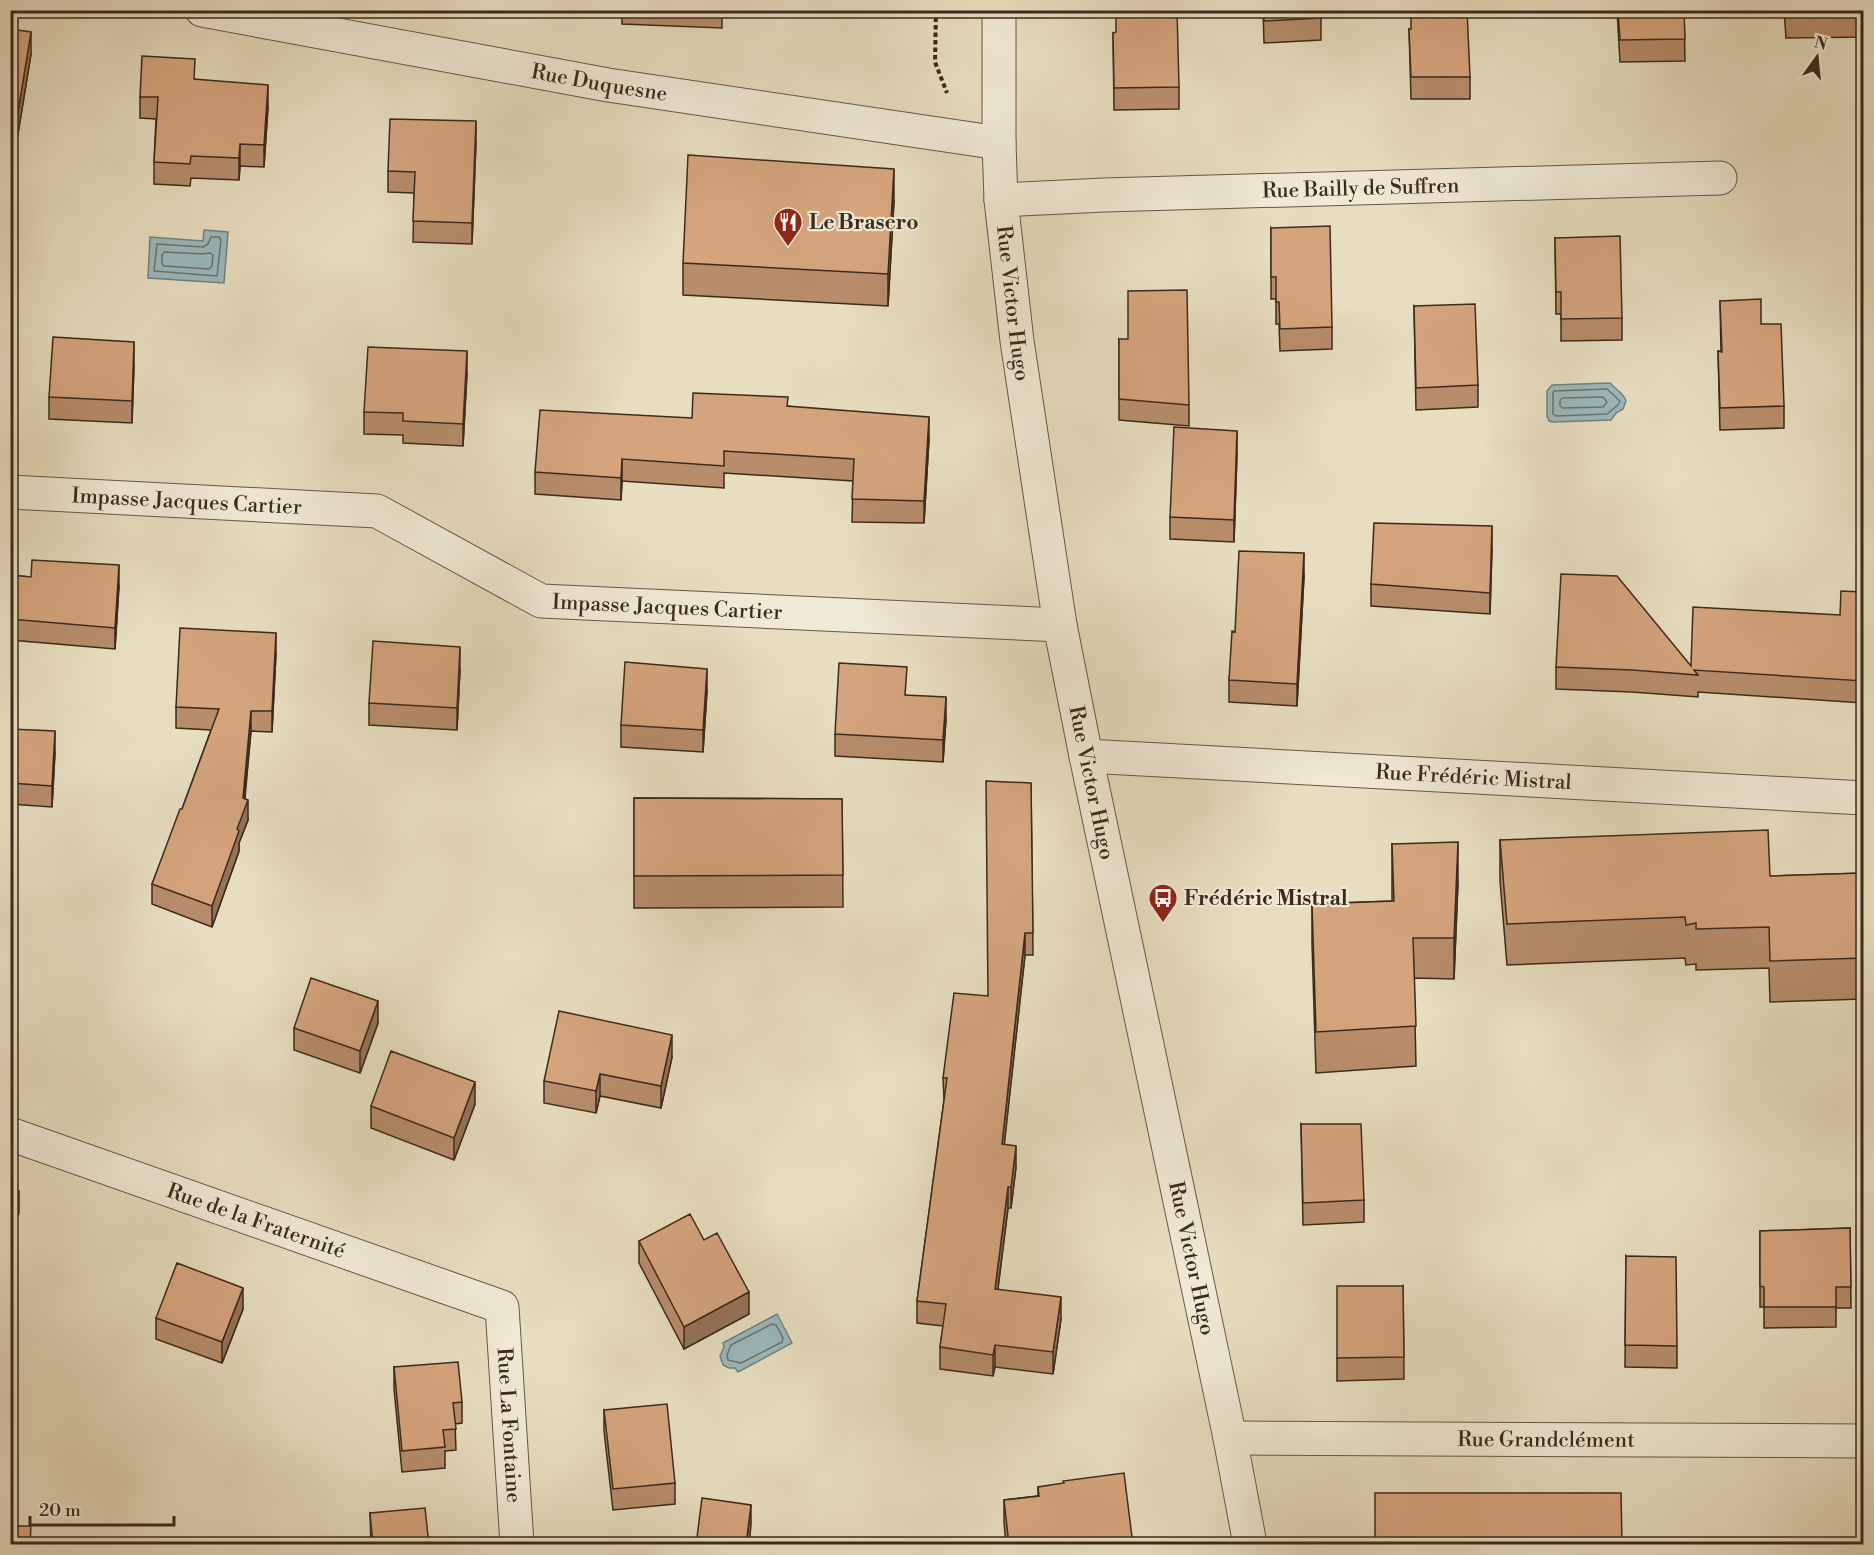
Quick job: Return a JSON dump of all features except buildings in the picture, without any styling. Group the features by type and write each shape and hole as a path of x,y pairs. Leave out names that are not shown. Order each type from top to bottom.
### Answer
{"street":[{"name":"Rue Victor Hugo","path":"999,10 1001,200 1017,341 1060,625 1230,1438 1250,1545"},
{"name":"Rue Duquesne","path":"207,11 608,85 999,143"},
{"name":"Rue Bailly de Suffren","path":"1001,200 1104,195 1720,178"},
{"name":"Impasse Jacques Cartier","path":"10,492 377,511 541,601 1060,625"},
{"name":"Rue Frédéric Mistral","path":"1086,756 1863,798"},
{"name":"Rue de la Fraternité","path":"10,1134 502,1307"},
{"name":"Rue La Fontaine","path":"502,1307 517,1545"},
{"name":"Rue Grandclément","path":"1230,1438 1863,1441"}],"water":[{"path":"204,230 228,232 224,283 148,278 150,237 203,241"},
{"path":"1610,383 1626,401 1623,409 1611,420 1549,421 1547,391 1552,385"},
{"path":"777,1314 792,1343 738,1372 735,1368 723,1365 720,1356 724,1347 723,1343"}],"place":[{"name":"Le Brasero","path":"788,248"},
{"name":"Frédéric Mistral","path":"1163,924"}]}
